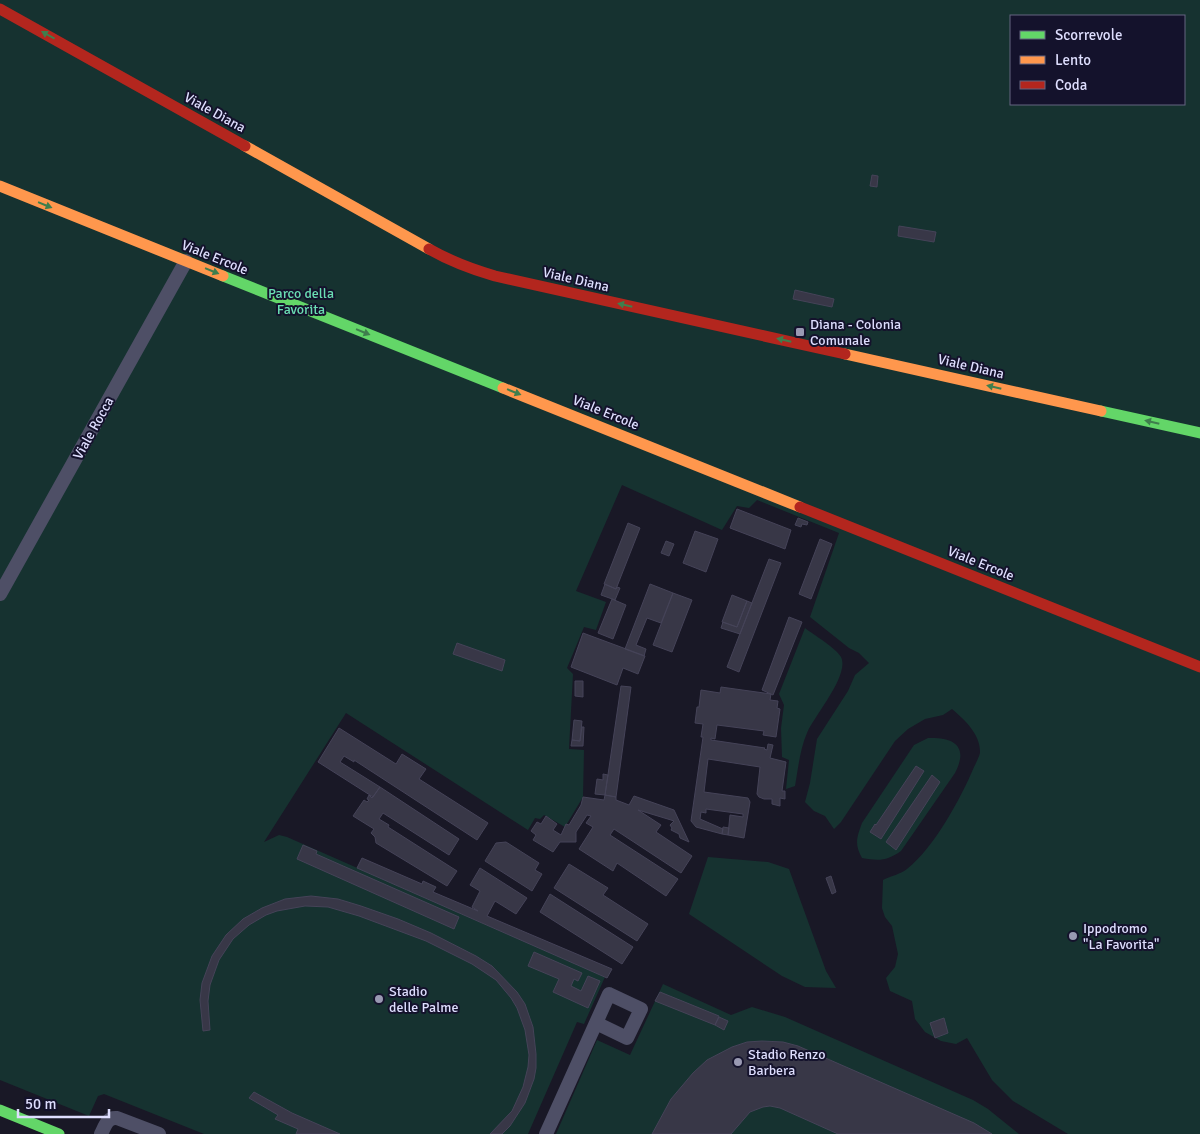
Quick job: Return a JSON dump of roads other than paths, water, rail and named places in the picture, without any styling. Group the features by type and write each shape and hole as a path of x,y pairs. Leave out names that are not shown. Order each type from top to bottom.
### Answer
{"street":[{"name":"Viale Diana","path":"0,9 440,255 470,269 1200,433"},
{"name":"Viale Ercole","path":"0,186 1200,667"},
{"name":"Viale Rocca","path":"0,594 186,261"},
{"path":"546,1134 596,1024"},
{"path":"0,1110 59,1134"},
{"path":"101,1134 107,1121 112,1117 159,1134"}],"place":[{"name":"Diana - Colonia Comunale","path":"800,332"},
{"name":"Ippodromo \"La Favorita\"","path":"1073,936"},
{"name":"Stadio delle Palme","path":"379,999"},
{"name":"Stadio Renzo Barbera","path":"738,1062"}],"park label":[{"name":"Parco della Favorita","path":"301,302"}]}
